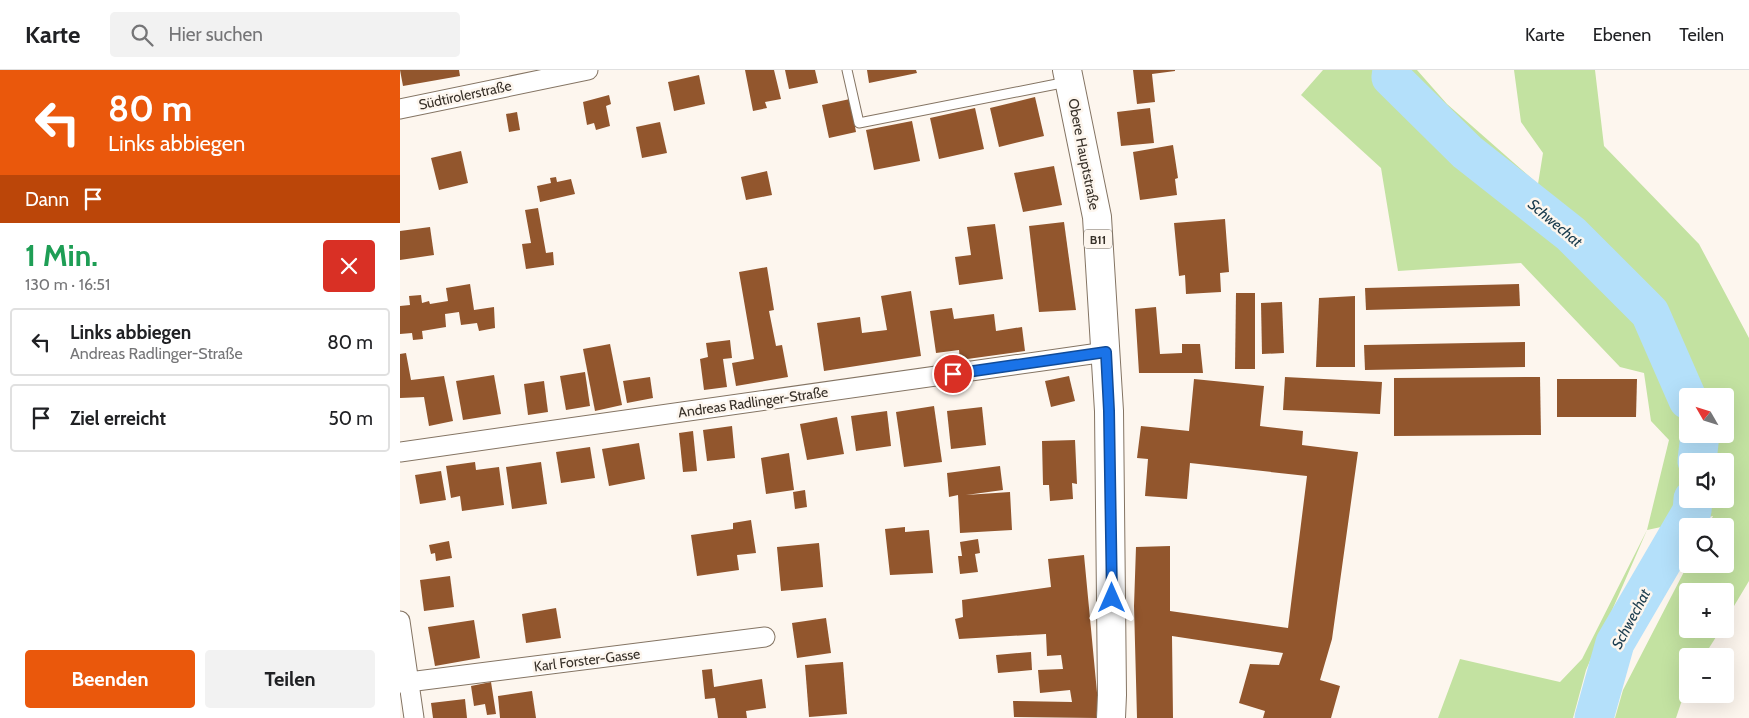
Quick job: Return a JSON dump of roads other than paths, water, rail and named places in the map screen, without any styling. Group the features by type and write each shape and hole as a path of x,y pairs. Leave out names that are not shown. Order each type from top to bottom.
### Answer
{"main road":[{"name":"Obere Hauptstraße","path":"1068,76 1097,218 1106,352 1112,520 1111,718"}],"street":[{"name":"Südtirolerstraße","path":"400,109 588,70"},
{"name":"Andreas Radlinger-Straße","path":"400,452 1106,352"},
{"path":"400,621 404,683 414,718"},
{"name":"Karl Forster-Gasse","path":"404,683 766,637"}],"lane":[{"path":"847,70 859,123 1068,76"}],"waterway":[{"name":"Schwechat","path":"1392,70 1391,77 1467,152 1571,234 1650,313 1683,388"},
{"name":"Schwechat","path":"1698,453 1699,443"},
{"name":"Schwechat","path":"1594,718 1615,643 1692,508"}]}
